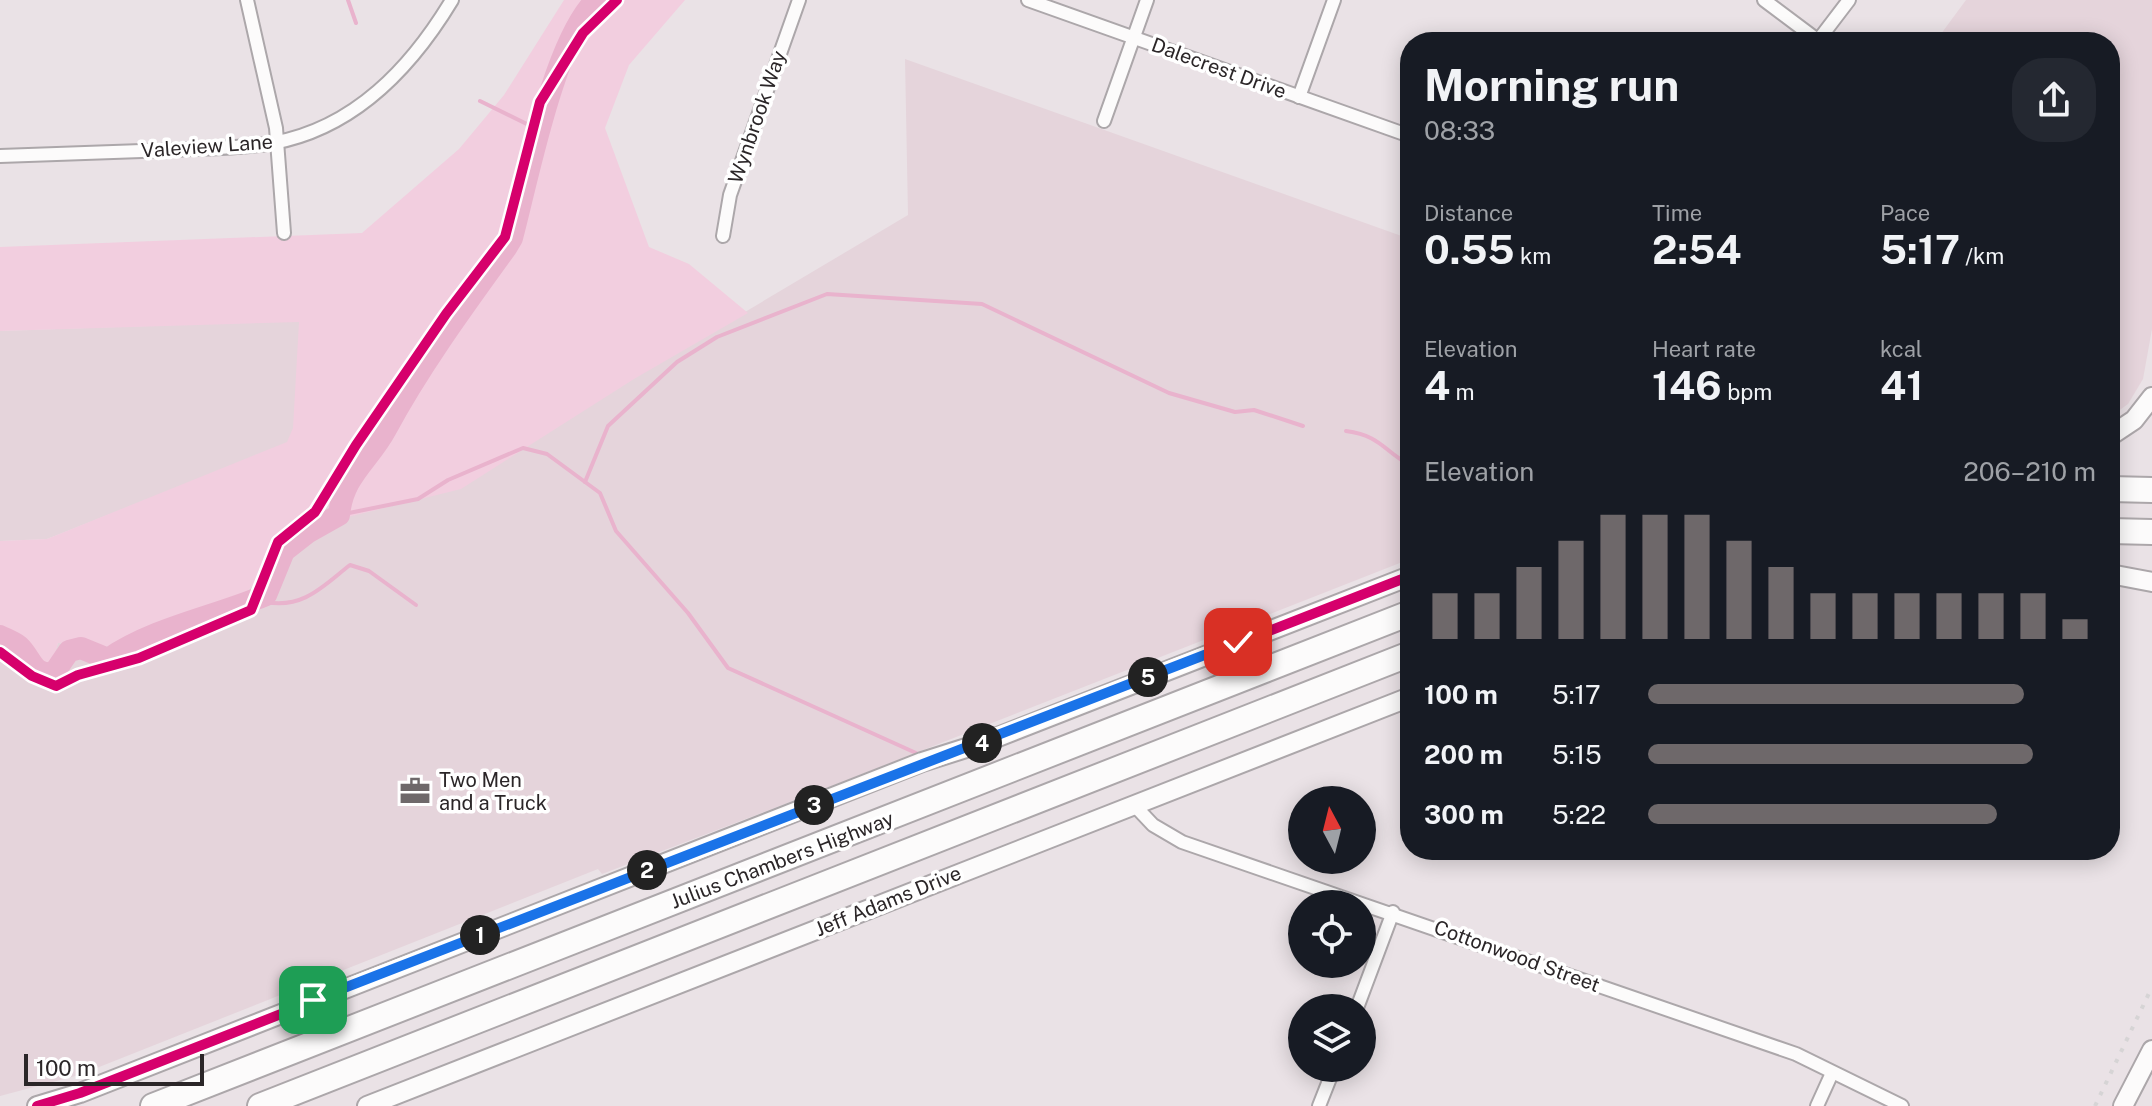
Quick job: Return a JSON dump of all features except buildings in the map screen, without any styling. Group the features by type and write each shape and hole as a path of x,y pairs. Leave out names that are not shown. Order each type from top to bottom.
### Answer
{"highway":[{"path":"2120,489 2152,490"},
{"path":"2120,531 2152,532"},
{"name":"Julius Chambers Highway","path":"153,1106 1400,617"},
{"name":"Julius Chambers Highway","path":"260,1106 1400,658"}],"street":[{"path":"247,0 277,143 284,233"},
{"name":"Valeview Lane","path":"0,156 277,143 332,122 375,96 422,48 452,0"},
{"name":"Wynbrook Way","path":"723,236 735,180 799,0"},
{"name":"Dalecrest Drive","path":"1028,0 1400,132"},
{"path":"1104,121 1147,0"},
{"path":"1299,97 1334,0"},
{"path":"1764,0 1806,32"},
{"path":"1826,32 1849,0"},
{"path":"2120,429 2134,420 2152,397"},
{"path":"2120,576 2152,582"},
{"path":"37,1106 80,1093 922,762 985,742 1400,580"},
{"name":"Jeff Adams Drive","path":"367,1106 1400,701"},
{"name":"Cottonwood Street","path":"1135,806 1153,825 1182,842 1393,912 1796,1054 1902,1106"},
{"path":"1362,994 1393,912"},
{"path":"2123,1106 2152,1050"},
{"path":"1817,1106 1832,1073"},
{"path":"1319,1106 1328,1082"}],"shaded area":[{"path":"564,0 685,0 629,65 605,128 649,247 689,264 748,313 634,379 461,489 336,520 334,500 287,541 243,597 115,647 58,643 51,668 0,627 0,541 47,539 287,442 293,428 299,322 0,331 0,247 362,233 459,149 504,95"},
{"path":"1966,0 2152,0 2152,329 2143,379 2128,404 2120,410 2120,32 1942,32"},
{"path":"905,59 1400,235 1400,563 602,874 598,869 79,1075 0,1096 0,627 50,668 58,643 115,647 243,597 287,541 335,499 337,520 634,378 908,215"},
{"path":"354,319 343,422 47,539 0,541 0,331"}],"waterway":[{"path":"348,0 356,23"},
{"path":"0,636 19,646 41,672 54,673 69,651 81,648 108,659 165,630 266,595 284,551 307,533 339,515 341,501 351,479 512,238 555,78 567,46 596,0"},
{"path":"480,101 541,131"},
{"path":"585,482 608,426 677,362 717,337 827,294 982,304 1169,393 1235,412 1254,410 1303,426"},
{"path":"1346,431 1375,440 1400,459"},
{"path":"339,515 418,499 448,480 523,448 547,454 600,493 616,531 688,613 728,668 916,753"},
{"path":"266,595 266,602 302,599 350,565 369,571 416,605"}],"railway":[{"path":"2095,1106 2152,987"}],"cycle path":[{"path":"0,652 32,676 56,686 78,675 139,658 251,610 278,542 315,512 356,445 446,314 505,237 540,102 583,33 617,0"},
{"path":"37,1106 80,1093 922,762 985,742 1400,580"}],"place":[{"name":"Two Men and a Truck","path":"415,791"}],"route":[{"path":"313,1000 1238,642"}]}
